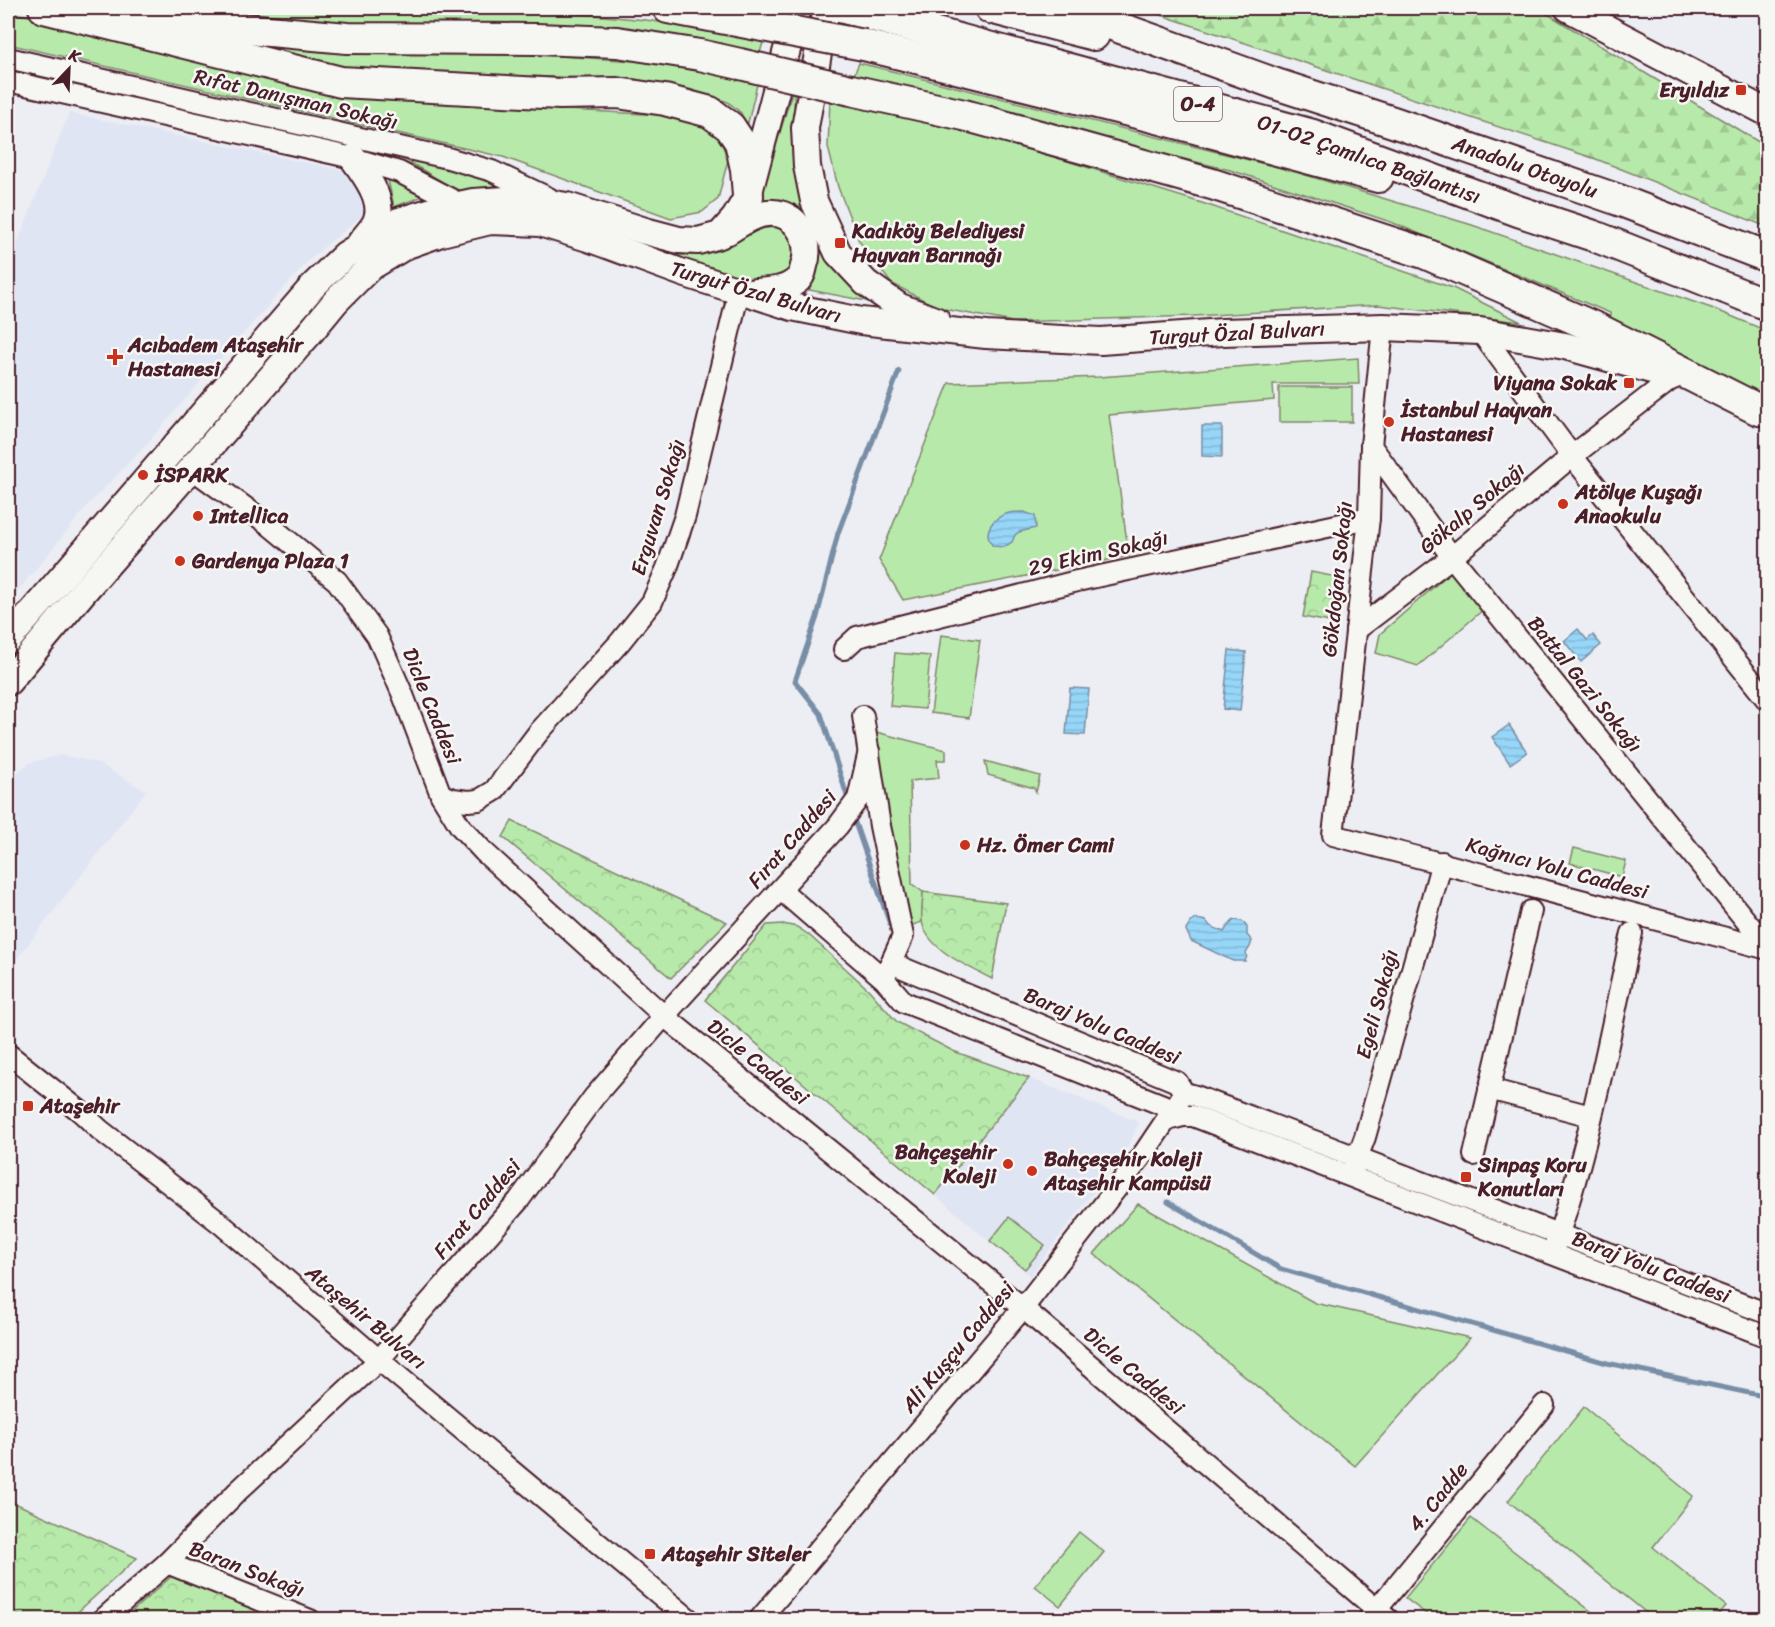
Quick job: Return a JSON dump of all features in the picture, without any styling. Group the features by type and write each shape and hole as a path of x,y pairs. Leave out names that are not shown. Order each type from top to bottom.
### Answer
{"highway":[{"path":"44,8 341,82 560,94 617,93 665,100 710,112 730,127 740,142 746,169 748,196"},
{"path":"118,8 224,27 347,38 617,42 700,55 964,116 1212,184 1424,253 1596,328 1764,415"},
{"path":"669,8 864,45 1161,119 1328,165 1518,211"},
{"name":"O-4","path":"990,8 1279,85"},
{"path":"1065,8 1279,85"},
{"name":"O1-O2 Çamlıca Bağlantısı","path":"858,11 1313,135 1518,211"},
{"name":"Anadolu Otoyolu","path":"1279,85 1616,199 1767,257"},
{"name":"Anadolu Otoyolu","path":"1518,211 1594,236 1767,305"}],"main road":[{"path":"720,235 735,218 748,196 798,8"},
{"path":"826,8 805,128 807,166 814,201 838,253 866,283 900,307 941,323 986,335"},
{"path":"1568,8 1767,113"},
{"path":"353,158 369,180 377,200 378,218 358,246"},
{"name":"Turgut Özal Bulvarı","path":"8,640 314,285 345,255 399,221 473,202 522,198 567,206 679,240 698,241 720,235 761,214 774,213 791,219 807,241 808,252 802,273 796,282 777,291 744,292"},
{"name":"Turgut Özal Bulvarı","path":"8,682 336,301 369,268 407,245 441,233 490,221 540,223 792,307 861,321 986,335 1101,340 1223,332 1383,327 1479,331 1565,346 1674,377 1764,415"}],"street":[{"name":"Rıfat Danışman Sokağı","path":"8,58 448,158 492,171 567,206"},
{"path":"8,81 353,158 399,172 490,221"},
{"name":"Erguvan Sokağı","path":"441,795 468,801 479,800 494,791 538,734 620,642 652,602 667,568 685,516 744,292"},
{"name":"Gökdoğan Sokağı","path":"1333,835 1369,518 1371,446 1383,327"},
{"path":"1479,331 1572,456 1767,701"},
{"name":"Gökalp Sokağı","path":"1356,630 1452,557 1572,456 1674,377"},
{"name":"Battal Gazi Sokağı","path":"1371,446 1452,557 1767,948"},
{"name":"Dicle Caddesi","path":"191,468 268,524 337,581 377,636 403,695 441,795 460,826 484,852 664,1016 1023,1308 1378,1616"},
{"name":"29 Ekim Sokağı","path":"844,649 857,637 1066,584 1369,518"},
{"path":"862,716 880,826 903,936 887,971"},
{"name":"Fırat Caddesi","path":"102,1620 166,1563 238,1491 379,1360 519,1200 594,1097 664,1016 781,890 843,819 857,800 869,751"},
{"name":"Kağnıcı Yolu Caddesi","path":"1333,835 1767,948"},
{"name":"Egeli Sokağı","path":"1357,1157 1368,1126 1442,862"},
{"name":"Baraj Yolu Caddesi","path":"781,890 887,971 1177,1082 1181,1088 1174,1108"},
{"path":"1474,1155 1531,911"},
{"path":"1558,1234 1591,1116 1632,933"},
{"name":"Baraj Yolu Caddesi","path":"887,971 904,1002 1174,1108 1183,1116 1193,1116 1767,1337"},
{"name":"Ataşehir Bulvarı","path":"8,1054 100,1130 220,1223 379,1360 690,1620"},
{"path":"1489,1089 1591,1116"},
{"name":"Baraj Yolu Caddesi","path":"1174,1108 1189,1094 1196,1096 1767,1314"},
{"name":"Ali Kuşçu Caddesi","path":"759,1620 1023,1308 1123,1180 1174,1108"},
{"path":"1350,1177 1357,1157"},
{"name":"Baraj Yolu Caddesi","path":"1551,1254 1558,1234"},
{"name":"4. Cadde","path":"1378,1616 1544,1405"},
{"name":"Baran Sokağı","path":"166,1563 310,1620"}],"shaded area":[{"name":"Acıbadem Ataşehir Hastanesi","path":"69,113 351,172 362,184 366,208 363,215 311,258 147,444 89,504 8,603 8,259 11,260"},
{"path":"61,755 98,763 146,791 16,960 8,952 8,781 29,763"},
{"name":"Bahçeşehir Koleji Ataşehir Kampüsü","path":"1029,1078 1139,1122 1128,1146 1030,1276 935,1195"}],"green space":[{"path":"212,8 518,8 646,20 764,39 760,53 580,31 345,28"},
{"path":"1140,8 1538,8 1767,147 1767,227 1596,159"},
{"path":"8,12 75,25 344,98 662,115 696,119 719,136 728,160 718,199 702,212 671,218 503,157 8,44"},
{"path":"251,45 390,52 517,53 663,63 759,76 747,127 741,113 728,102 689,89 634,79 350,72"},
{"path":"859,63 1289,170 1472,225 1714,309 1767,331 1767,398 1610,323 1610,313 1391,222 1230,170 852,80"},
{"path":"794,86 795,171 805,212 819,242 887,305 804,289 816,252 758,205"},
{"path":"830,100 961,128 1202,203 1453,288 1521,322 1378,305 1194,316 1013,322 939,308 891,283 859,241 838,187 828,147"},
{"path":"394,153 502,185 454,191"},
{"path":"387,175 419,194 423,196 394,207"},
{"path":"776,227 791,239 798,258 783,280 743,284 672,255 696,255 716,250 759,229"},
{"path":"1358,358 1359,384 1273,384 1274,400 1109,415 1129,556 903,600 879,560 949,383 1099,377"},
{"path":"1279,387 1352,387 1352,422 1279,422"},
{"path":"1452,571 1484,609 1418,666 1376,653 1380,634"},
{"path":"1311,572 1337,577 1330,622 1303,617"},
{"path":"941,635 980,640 969,718 931,713"},
{"path":"895,653 930,656 925,709 890,706"},
{"path":"876,732 946,750 946,760 937,760 939,778 910,781 912,884 923,892 922,922 907,927"},
{"path":"985,761 1040,776 1036,792 1034,788 988,775"},
{"path":"512,821 727,922 671,978 503,837"},
{"path":"1574,848 1626,861 1622,877 1570,863"},
{"path":"923,892 1006,903 992,979 950,956 931,940 922,921"},
{"path":"783,924 797,927 809,935 869,990 897,1022 953,1051 1029,1078 935,1195 705,1000 767,925"},
{"path":"1138,1204 1315,1303 1470,1338 1355,1466 1094,1254"},
{"path":"1009,1217 1045,1245 1025,1269 990,1241"},
{"path":"1584,1407 1693,1496 1653,1547 1726,1606 1714,1619 1654,1619 1508,1501"},
{"path":"8,1500 137,1558 70,1619 11,1619 8,1616"},
{"path":"1471,1518 1601,1619 1433,1619 1405,1598"},
{"path":"1079,1532 1104,1552 1060,1606 1035,1586"},
{"path":"172,1576 283,1619 122,1620"}],"water":[{"path":"1202,426 1222,426 1222,457 1202,456"},
{"path":"1024,512 1035,516 1036,528 1019,532 1012,542 1004,547 993,546 988,536 990,526 1003,515"},
{"path":"1578,629 1587,640 1593,635 1601,645 1581,662 1564,641"},
{"path":"1229,650 1246,652 1240,711 1223,709"},
{"path":"1070,688 1089,689 1085,735 1066,734"},
{"path":"1509,725 1527,752 1510,764 1492,737"},
{"path":"1196,919 1206,921 1210,926 1224,932 1234,920 1242,921 1252,941 1245,961 1233,961 1191,941 1186,930"}],"waterway":[{"path":"849,802 821,714 795,681 817,617 838,533 899,371"},
{"path":"852,814 894,936"},
{"path":"1168,1202 1281,1269 1607,1363 1768,1397"}],"place":[{"name":"Eryıldız","path":"1741,90"},
{"name":"Kadıköy Belediyesi Hayvan Barınağı","path":"840,243"},
{"name":"Acıbadem Ataşehir Hastanesi","path":"115,357"},
{"name":"Viyana Sokak","path":"1629,383"},
{"name":"İstanbul Hayvan Hastanesi","path":"1389,422"},
{"name":"İSPARK","path":"143,475"},
{"name":"Atölye Kuşağı Anaokulu","path":"1563,504"},
{"name":"Intellica","path":"198,516"},
{"name":"Gardenya Plaza 1","path":"180,561"},
{"name":"Hz. Ömer Cami","path":"965,845"},
{"name":"Ataşehir","path":"28,1106"},
{"name":"Bahçeşehir Koleji","path":"1008,1164"},
{"name":"Bahçeşehir Koleji Ataşehir Kampüsü","path":"1032,1171"},
{"name":"Sinpaş Koru Konutları","path":"1466,1177"},
{"name":"Ataşehir Siteler","path":"650,1554"}]}
